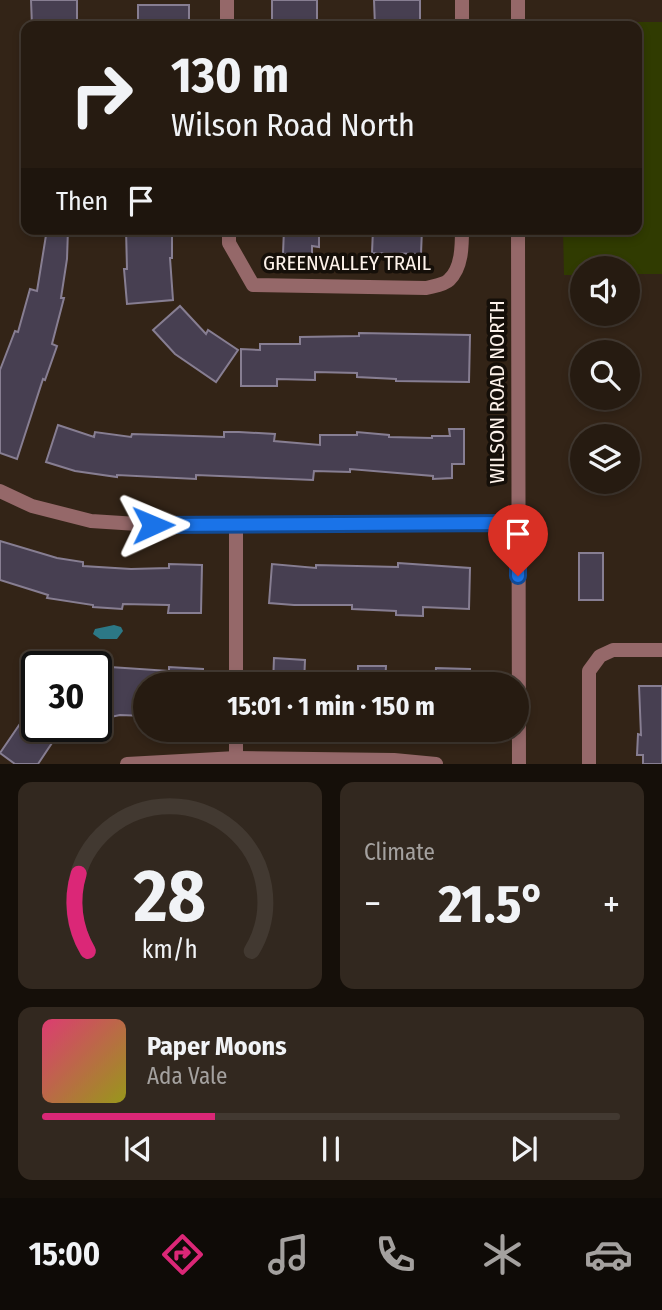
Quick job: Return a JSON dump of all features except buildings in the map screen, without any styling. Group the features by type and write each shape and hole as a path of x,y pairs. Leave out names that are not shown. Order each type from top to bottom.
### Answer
{"street":[{"path":"227,0 228,21"},
{"path":"462,21 463,0"},
{"path":"519,0 519,21"},
{"name":"GREENVALLEY TRAIL","path":"229,235 229,243 253,285 426,288 447,282 457,267 461,235"},
{"name":"WILSON ROAD NORTH","path":"518,235 520,764"},
{"path":"0,491 32,506 91,521 153,525 518,523"},
{"path":"236,523 236,672"},
{"path":"589,764 589,671 600,656 613,650 662,650"},
{"path":"236,742 236,758"},
{"path":"127,764 236,758 394,760 436,764"}],"green space":[{"path":"642,22 662,22 662,274 640,274 640,256 570,256 570,275 564,275 563,235 642,235"}],"water":[{"path":"114,625 121,627 123,631 117,639 100,639 93,634 95,629"}],"route":[{"path":"153,525 518,523 518,576"}]}
